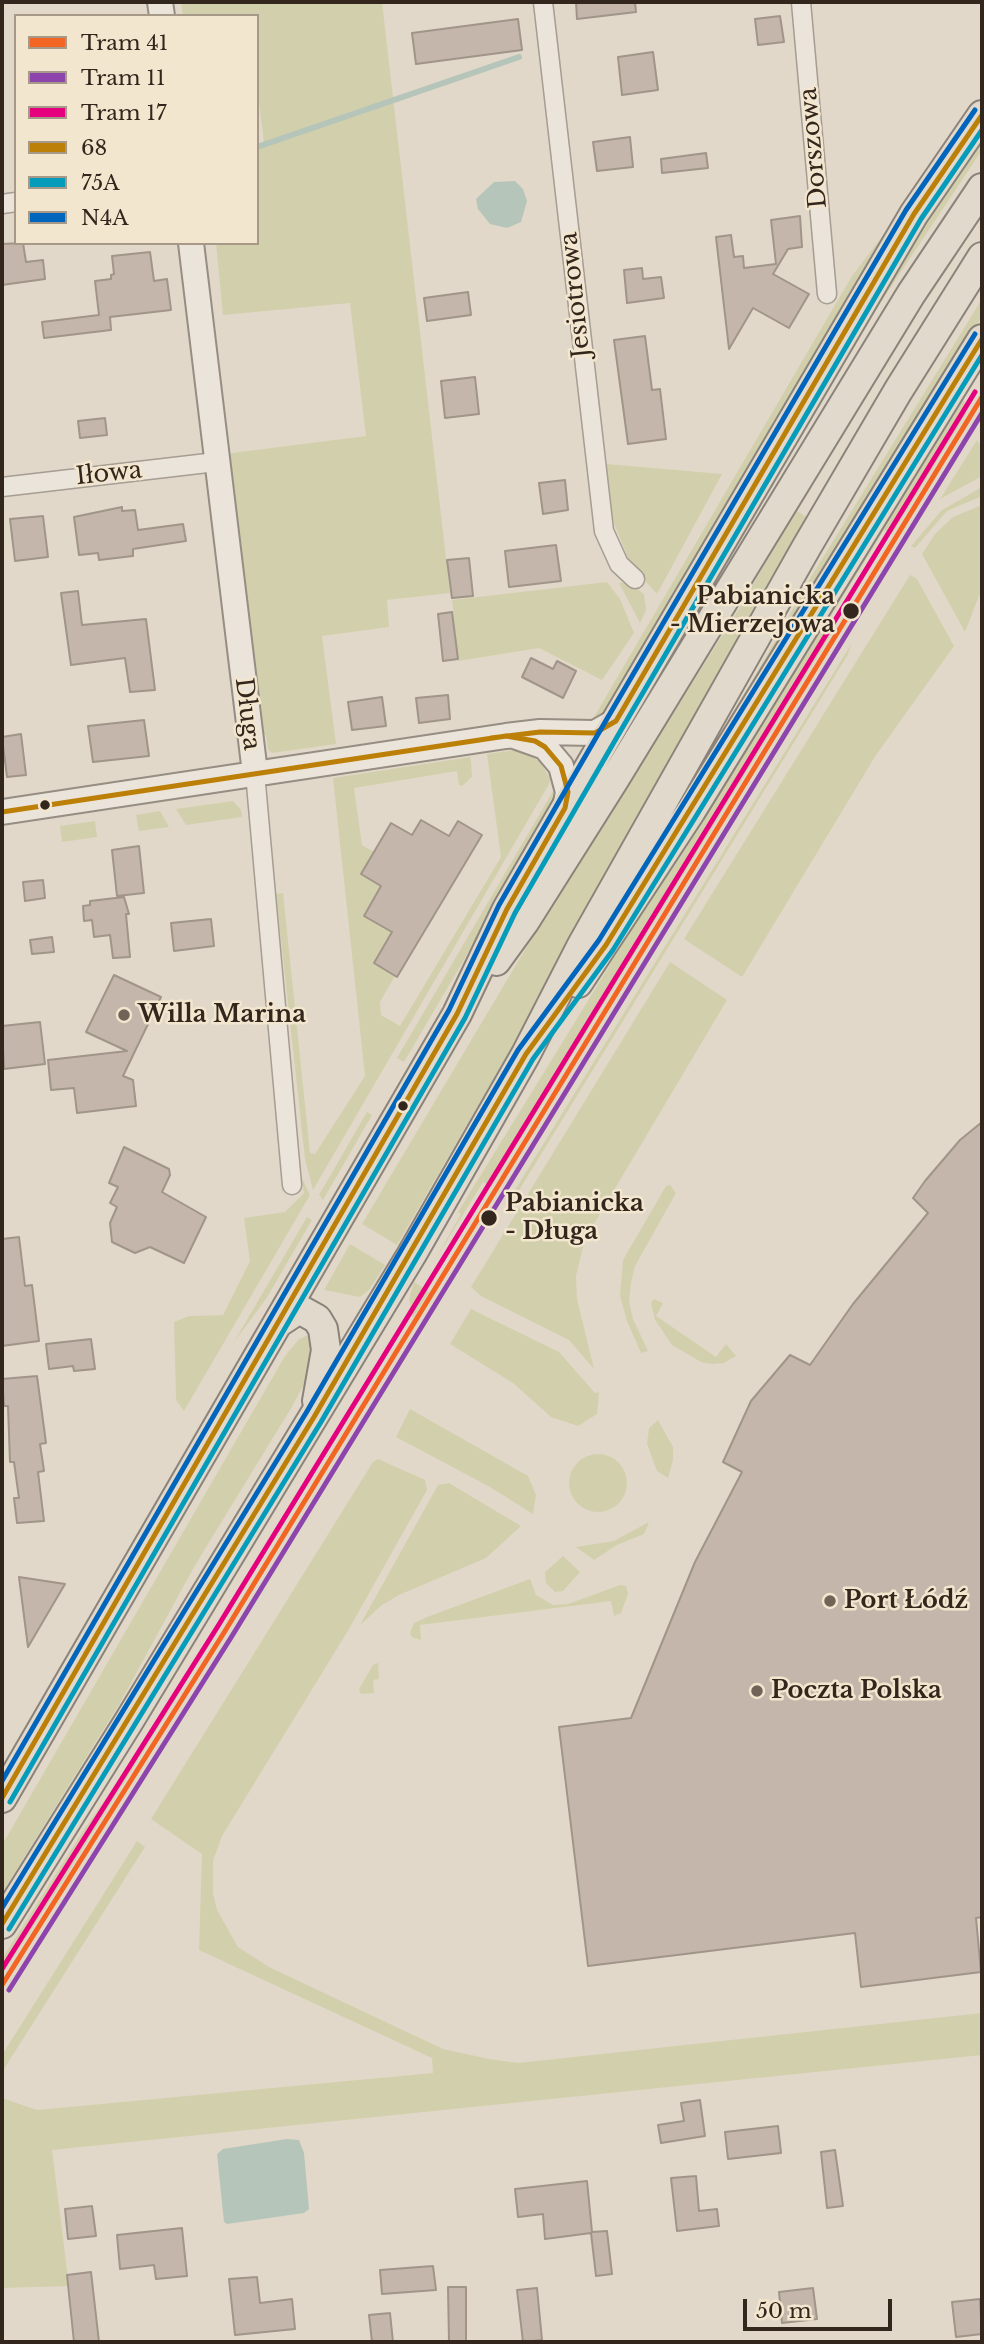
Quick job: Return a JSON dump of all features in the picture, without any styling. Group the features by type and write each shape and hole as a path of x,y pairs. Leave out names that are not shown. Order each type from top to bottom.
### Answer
{"main road":[{"path":"2,1798 457,1014 506,909 616,720 915,214 982,115"},
{"path":"457,1014 525,921 911,294 982,188"},
{"path":"2,1924 314,1417 527,1054 582,945 806,548 898,391 982,257"},
{"path":"527,1054 613,934 982,338"},
{"path":"278,1323 299,1310 317,1319 323,1329 326,1350 314,1417"}],"street":[{"name":"Jesiotrowa","path":"543,2 604,531 619,564 635,579"},
{"name":"Dorszowa","path":"801,2 827,294"},
{"name":"Długa","path":"191,245 255,773 292,1185"},
{"name":"Iłowa","path":"2,487 216,462"},
{"path":"2,812 506,736 540,732 595,733 616,720"},
{"path":"506,736 535,741 553,755 566,781 565,808"}],"shaded area":[{"path":"181,2 382,2 450,593 387,600 389,627 322,636 336,744 272,753 268,750 266,735 259,736 224,454 366,436 350,303 223,315 216,245 259,245 259,144 264,143 259,102 259,14 183,14"},
{"path":"982,136 982,150 879,305 657,679 911,242"},
{"path":"515,181 523,189 527,201 521,222 507,228 490,224 478,209 476,199 494,182"},
{"path":"903,209 610,710 590,724 852,276"},
{"path":"982,299 982,316 705,764 811,577"},
{"path":"963,391 966,414 892,534 884,530 825,626 833,631 491,1187 483,1182 432,1265 461,1214 458,1212"},
{"path":"977,440 982,448 982,476 940,499"},
{"path":"607,464 722,474 657,594 631,566 614,523 604,482"},
{"path":"982,487 982,496 947,511 915,548 911,546 942,510"},
{"path":"982,505 982,588 965,632 922,554 935,534 953,517"},
{"path":"796,510 809,519 558,968 397,1245 362,1224 526,948 740,607"},
{"path":"910,575 917,579 954,646 876,755 742,977 684,939"},
{"path":"607,582 620,599 634,633 602,680 539,648 458,661 452,600"},
{"path":"627,582 644,594 646,610 640,623 619,583"},
{"path":"852,643 847,656 513,1200 510,1198"},
{"path":"515,750 526,752 541,763 550,779 549,784 313,1190 305,1159 276,894 283,893 310,1153 315,1154 365,1076 333,778 470,757 472,777 462,786 459,785 457,771 354,788 362,845 374,852 361,874 381,886 364,916 392,932 395,976 380,1002 381,1015 400,1026 501,857 487,754"},
{"path":"556,786 553,808 404,1062 397,1058"},
{"path":"233,801 241,810 242,817 186,825 176,809"},
{"path":"160,811 169,827 139,831 136,815"},
{"path":"95,821 97,837 62,842 60,826"},
{"path":"670,962 727,1000 585,1239 576,1276 577,1299 594,1369 569,1340 481,1296 471,1287"},
{"path":"367,1112 372,1115 323,1200 319,1195"},
{"path":"299,1172 310,1195 184,1411 176,1400 174,1322 189,1316 223,1315 250,1261 244,1218 285,1212 304,1193"},
{"path":"670,1185 676,1193 635,1266 631,1282 629,1302 633,1319 648,1351 641,1353 620,1296 623,1260 666,1186"},
{"path":"307,1217 312,1220 266,1299 234,1342"},
{"path":"350,1244 385,1265 369,1290 360,1297 324,1290"},
{"path":"414,1282 429,1292 413,1318 409,1299"},
{"path":"654,1299 663,1303 656,1316 716,1357 726,1344 736,1356 724,1363 712,1364 701,1362 672,1345 655,1320 651,1303"},
{"path":"471,1309 559,1352 595,1393 599,1392 597,1414 578,1426 551,1417 513,1383 450,1344"},
{"path":"316,1332 314,1365 293,1405 194,1567 120,1703 2,1893 2,1845 285,1356 299,1339"},
{"path":"410,1409 528,1476 536,1495 533,1514 490,1487 396,1437"},
{"path":"658,1420 673,1447 668,1478 657,1471 647,1444 649,1428"},
{"path":"598,1454 609,1456 622,1467 627,1483 625,1494 614,1507 598,1512 587,1510 574,1499 569,1483 571,1472 582,1459"},
{"path":"378,1459 425,1480 427,1490 349,1629 222,1836 213,1861 213,1893 217,1910 238,1947 269,1967 443,2049 489,2059 518,2063 982,2013 982,2055 52,2150 69,2286 2,2288 2,2098 37,2110 433,2073 432,2058 199,1950 202,1854 151,1819 373,1462"},
{"path":"449,1483 521,1526 486,1558 399,1595 382,1605 360,1625 438,1485"},
{"path":"649,1522 644,1534 617,1545 594,1560 576,1547 614,1541"},
{"path":"563,1556 580,1572 563,1591 555,1592 546,1583 545,1572"},
{"path":"530,1579 536,1595 553,1605 568,1604 620,1585 626,1586 628,1594 621,1613 614,1616 611,1601 420,1625 421,1640 412,1637 410,1633 414,1623 427,1617"},
{"path":"378,1663 379,1679 373,1680 374,1693 361,1694 359,1689 373,1665"},
{"path":"182,1689 2,1975 2,1959 83,1831"},
{"path":"137,1841 145,1847 2,2072 2,2055"},
{"path":"287,2139 299,2140 304,2153 309,2209 304,2213 227,2224 224,2222 217,2154 223,2149"}],"building":[{"path":"576,2 635,2 636,12 577,19"},
{"path":"780,16 784,42 758,45 755,19"},
{"path":"518,19 522,50 416,64 412,33"},
{"path":"653,52 658,90 622,95 618,57"},
{"path":"630,137 633,167 597,171 593,142"},
{"path":"706,153 708,168 662,173 661,159"},
{"path":"800,216 802,247 788,249 773,274 809,294 789,328 753,308 729,349 716,237 731,235 734,257 743,256 744,268 776,264 771,220"},
{"path":"2,244 23,245 26,262 43,260 45,279 2,285"},
{"path":"150,252 154,281 167,279 171,310 110,317 111,330 44,338 42,322 99,315 95,281 111,279 114,274 112,256"},
{"path":"642,268 643,279 661,277 664,298 627,303 624,270"},
{"path":"468,292 471,315 427,321 424,298"},
{"path":"645,336 652,390 660,389 666,439 628,444 614,340"},
{"path":"475,377 479,414 445,418 441,381"},
{"path":"105,418 107,435 80,438 78,421"},
{"path":"565,480 568,510 543,514 539,483"},
{"path":"122,507 122,511 135,510 138,530 183,524 186,541 133,549 133,556 99,560 98,553 79,555 74,517"},
{"path":"43,516 48,557 15,561 10,519"},
{"path":"556,545 561,581 509,587 505,551"},
{"path":"469,558 473,596 452,598 447,560"},
{"path":"78,591 82,625 146,619 155,690 130,692 125,658 71,665 61,593"},
{"path":"452,612 458,659 443,661 438,614"},
{"path":"531,658 553,669 557,661 576,671 563,698 522,677"},
{"path":"448,695 450,719 419,723 416,698"},
{"path":"382,697 386,726 352,730 348,702"},
{"path":"144,720 149,756 93,762 88,726"},
{"path":"21,734 26,775 7,777 2,737"},
{"path":"421,820 449,836 458,821 482,835 397,977 374,963 392,932 364,916 381,886 361,874 391,823 412,835"},
{"path":"139,846 144,893 117,896 112,850"},
{"path":"43,880 45,898 25,901 23,882"},
{"path":"124,897 129,914 126,914 130,957 113,958 110,935 94,937 92,920 84,921 83,906 90,905 90,901"},
{"path":"211,919 214,946 174,951 171,923"},
{"path":"52,937 54,952 32,954 30,940"},
{"path":"114,975 161,997 123,1076 133,1080 136,1106 77,1113 74,1088 51,1090 48,1060 127,1051 86,1032"},
{"path":"40,1022 45,1064 4,1069 2,1026"},
{"name":"Port Łódź","path":"982,1122 982,1917 976,1918 981,1972 861,1987 855,1933 588,1966 559,1727 631,1718 695,1562 742,1472 723,1462 751,1401 790,1355 810,1365 853,1304 928,1213 913,1198 925,1181 960,1140"},
{"path":"124,1147 169,1169 170,1175 162,1192 206,1217 184,1263 150,1247 135,1253 112,1242 110,1223 117,1207 110,1203 118,1187 109,1183"},
{"path":"19,1237 25,1286 32,1285 39,1341 2,1346 2,1239"},
{"path":"91,1339 95,1369 74,1371 73,1366 49,1369 46,1344"},
{"path":"37,1376 46,1443 40,1444 44,1471 38,1472 44,1521 17,1523 14,1498 19,1498 14,1462 10,1462 8,1406 4,1406 2,1379"},
{"path":"19,1577 65,1584 28,1647"},
{"path":"700,2100 705,2136 661,2143 658,2125 684,2121 681,2103"},
{"path":"778,2126 781,2153 728,2159 725,2132"},
{"path":"835,2150 843,2206 827,2208 821,2152"},
{"path":"696,2176 699,2211 717,2209 719,2226 677,2231 671,2178"},
{"path":"587,2181 592,2232 607,2231 612,2274 596,2276 591,2233 545,2239 543,2214 518,2217 515,2189"},
{"path":"92,2206 96,2236 68,2239 65,2209"},
{"path":"182,2228 187,2276 156,2279 154,2265 120,2269 117,2235"},
{"path":"433,2266 436,2290 382,2294 380,2270"},
{"path":"91,2272 99,2342 74,2342 67,2275"},
{"path":"257,2277 260,2303 292,2299 295,2329 235,2335 229,2279"},
{"path":"448,2287 466,2287 466,2342 449,2342"},
{"path":"537,2288 542,2340 523,2342 517,2290"},
{"path":"813,2288 817,2319 782,2323 779,2292"},
{"path":"980,2299 982,2334 956,2337 952,2302"},
{"path":"390,2313 393,2342 372,2342 369,2315"}],"waterway":[{"path":"259,146 519,57"}],"tram line":[{"name":"17","path":"2,1969 218,1626 975,392"},
{"name":"41","path":"2,1985 225,1631 982,397"},
{"name":"11","path":"9,1990 232,1636 982,413"}],"transit line":[{"name":"N4A","path":"2,1781 449,1010 499,905 608,717 906,210 975,110"},
{"name":"68","path":"491,738 540,732 595,733 616,721 914,214 982,115"},
{"name":"75A","path":"10,1802 465,1018 515,913 624,725 921,219 982,130"},
{"name":"N4A","path":"2,1908 306,1413 518,1050 599,940 975,334"},
{"name":"68","path":"2,1924 314,1417 526,1054 606,945 982,339"},
{"name":"75A","path":"9,1929 321,1422 533,1059 613,950 982,355"},
{"name":"68","path":"2,812 506,736 535,741 545,747 561,766 568,792 565,808 507,909 457,1014 2,1798"}],"place":[{"name":"Pabianicka - Mierzejowa","path":"851,611"},
{"name":"Willa Marina","path":"124,1015"},
{"name":"Pabianicka - Długa","path":"489,1218"},
{"name":"Port Łódź","path":"830,1601"},
{"name":"Poczta Polska","path":"757,1691"}]}
